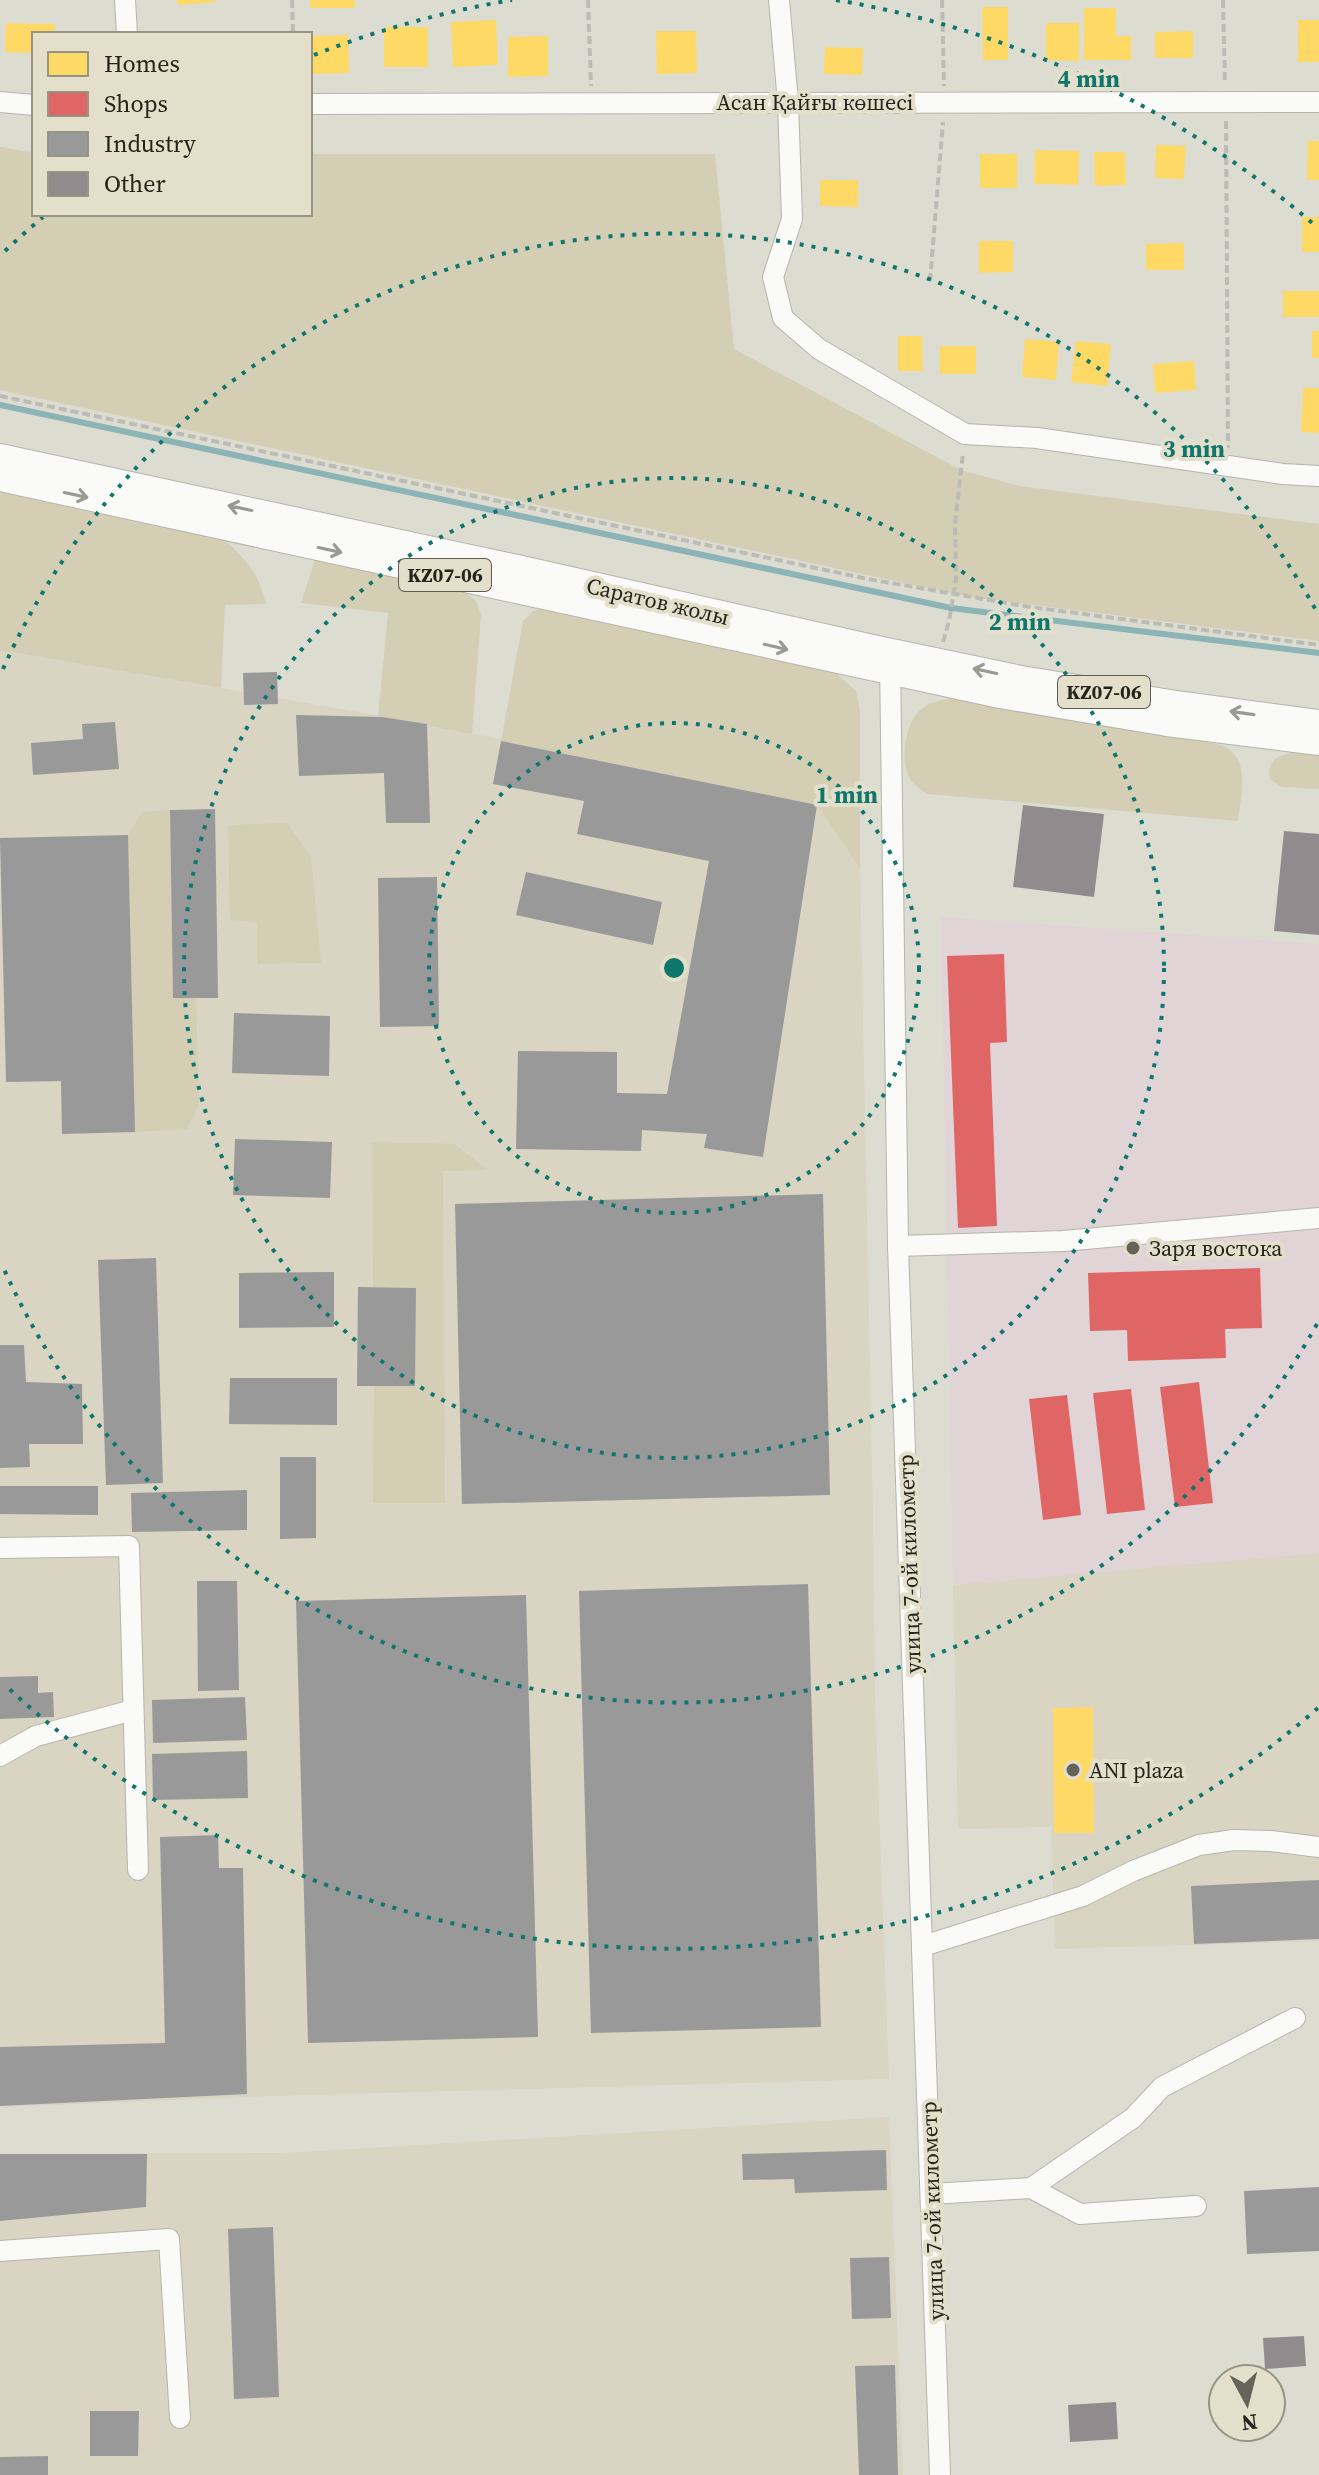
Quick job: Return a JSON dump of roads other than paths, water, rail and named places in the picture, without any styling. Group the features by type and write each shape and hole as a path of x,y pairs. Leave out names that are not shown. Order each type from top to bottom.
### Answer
{"main road":[{"name":"Саратов жолы","path":"0,457 1096,712 1319,742"},
{"name":"Саратов жолы","path":"0,478 515,579"},
{"name":"Саратов жолы","path":"890,662 1319,723"}],"street":[{"path":"125,0 127,32"},
{"path":"779,0 788,102 792,219 773,277 783,318 819,349 965,434 1037,438 1283,474 1319,476"},
{"path":"0,102 32,105"},
{"name":"Асан Қайғы көшесі","path":"312,104 1319,102"},
{"name":"улица 7-ой километр","path":"890,662 898,1246 940,2475"},
{"path":"898,1246 1063,1241 1319,1218"},
{"path":"0,1548 129,1546 138,1870"},
{"path":"0,1756 36,1736 133,1710"},
{"path":"923,1946 1083,1896 1133,1871 1199,1845 1234,1840 1319,1847"},
{"path":"931,2194 1031,2188 1133,2118 1162,2087 1295,2018"},
{"path":"1031,2188 1080,2214 1196,2206"},
{"path":"0,2251 169,2239 180,2418"}],"waterway":[{"path":"0,405 951,608 1319,653"}],"place":[{"name":"Заря востока","path":"1133,1248"},
{"name":"ANI plaza","path":"1073,1770"}]}
